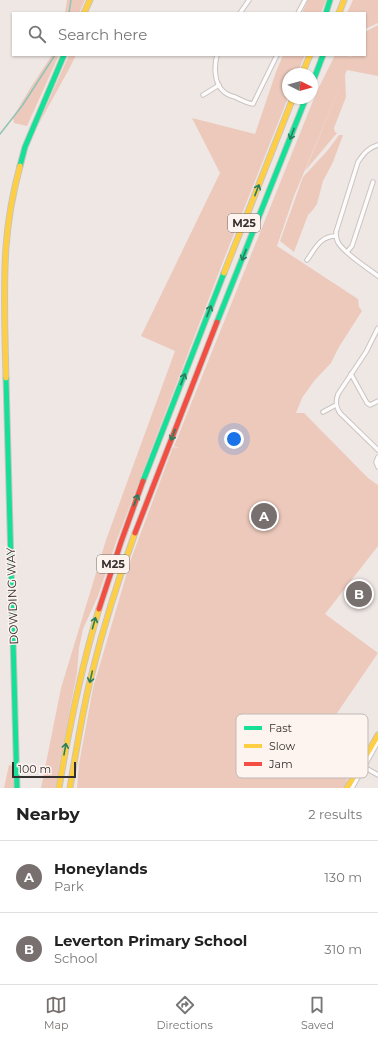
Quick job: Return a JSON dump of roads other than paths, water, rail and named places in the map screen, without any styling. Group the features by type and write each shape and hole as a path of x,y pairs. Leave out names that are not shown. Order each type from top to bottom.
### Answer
{"main road":[{"path":"84,12 90,0"},
{"path":"326,12 330,0"},
{"path":"339,12 344,0"},
{"name":"DOWDING WAY","path":"17,788 4,302 6,246 16,181 25,147 64,56"},
{"path":"305,68 310,56"},
{"path":"318,70 324,56"},
{"name":"M25","path":"60,788 66,748 81,673 110,573 148,470 291,104"},
{"name":"M25","path":"70,786 82,716 92,672 110,607 127,556 150,493 304,104"},
{"path":"368,757 376,745 378,734"},
{"path":"348,788 355,778"}],"street":[{"path":"241,12 249,0"},
{"path":"298,12 304,0"},
{"path":"217,56 215,65 216,77 223,91 246,103 253,104 277,56"},
{"path":"203,95 219,85"},
{"path":"378,145 371,147 363,154 358,162 336,232 339,244 378,276"},
{"path":"347,252 352,246 373,182"},
{"path":"307,260 322,240 329,236 336,236"},
{"path":"378,328 366,352 338,394 336,400 336,405 340,413 378,450"},
{"path":"351,374 367,403 370,405 378,401"},
{"path":"324,412 336,405"},
{"path":"378,457 376,462 378,467"},
{"path":"368,760 376,745"},
{"path":"368,769 378,775"},
{"path":"352,788 358,778"}],"waterway":[{"path":"69,12 71,0"},
{"path":"0,134 22,106 54,56"}],"place":[{"name":"Honeylands","path":"264,516"},
{"name":"Leverton Primary School","path":"359,594"}]}
